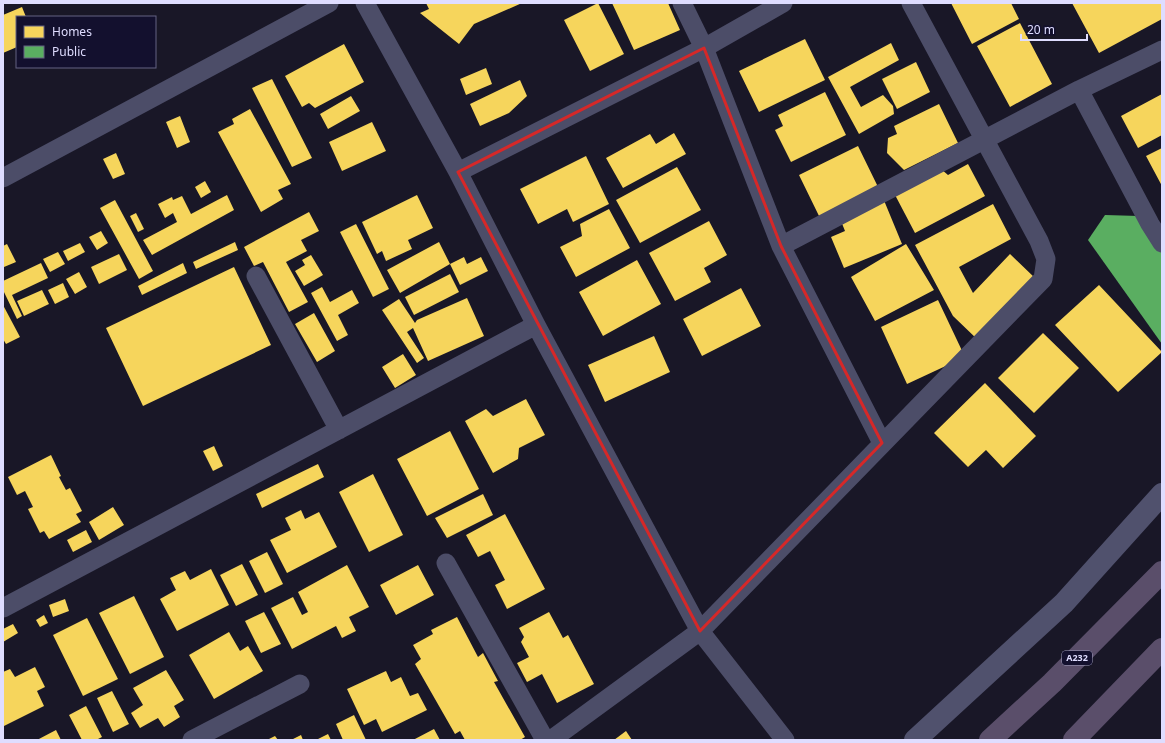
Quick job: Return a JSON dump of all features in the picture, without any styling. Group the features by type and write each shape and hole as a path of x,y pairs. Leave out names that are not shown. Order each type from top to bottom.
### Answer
{"highway":[{"name":"A232","path":"990,740 1052,683 1162,572"},
{"path":"1074,740 1162,649"}],"main road":[{"path":"916,740 1064,603 1162,494"}],"street":[{"path":"3,178 329,3"},
{"path":"365,3 458,172 536,325 700,632 785,740"},
{"path":"682,3 704,48 782,246 882,443"},
{"path":"458,172 704,48 784,3"},
{"path":"551,740 700,632 1043,279 1046,259 1039,241 911,3"},
{"path":"782,246 1078,90 1162,50"},
{"path":"1078,90 1150,224 1162,243"},
{"path":"256,276 339,430"},
{"path":"3,608 536,325"},
{"path":"446,564 545,740"},
{"path":"192,740 300,684"}],"highlighted area":[{"path":"704,48 781,246 882,443 700,631 458,172"}],"building: Homes":[{"path":"426,3 522,3 474,24 459,44 420,13 429,9"},
{"path":"598,3 624,54 590,71 564,20"},
{"path":"612,3 668,3 680,30 634,50"},
{"path":"951,3 1011,3 1019,19 972,44"},
{"path":"1072,3 1161,3 1162,19 1099,53"},
{"path":"22,7 26,16 16,16 16,47 3,53 3,15"},
{"path":"1020,23 1052,84 1010,107 977,46"},
{"path":"805,39 825,80 759,112 739,71"},
{"path":"891,43 899,60 850,87 861,107 883,95 893,106 894,114 859,134 828,77"},
{"path":"344,44 364,82 315,108 309,103 302,107 285,76"},
{"path":"916,62 930,92 897,109 882,79"},
{"path":"486,68 492,84 466,95 460,79"},
{"path":"272,79 312,158 292,167 252,88"},
{"path":"520,80 527,96 509,113 480,126 470,104"},
{"path":"825,92 846,135 791,162 775,130 783,126 778,115"},
{"path":"1162,94 1162,135 1138,148 1121,116"},
{"path":"351,96 360,111 328,129 320,114"},
{"path":"939,104 958,143 904,170 887,153 888,138 897,134 894,126"},
{"path":"250,109 291,184 278,190 283,199 261,212 218,132 234,124 232,119"},
{"path":"180,116 190,142 177,148 166,122"},
{"path":"372,122 386,151 342,171 329,142"},
{"path":"674,133 686,154 623,188 606,158 650,134 656,144"},
{"path":"858,146 879,189 820,218 799,175"},
{"path":"1162,148 1162,186 1146,156"},
{"path":"116,153 125,174 113,179 103,159"},
{"path":"586,156 609,204 573,222 567,209 538,224 520,189"},
{"path":"968,164 985,196 915,233 894,193 941,169 948,175"},
{"path":"677,167 701,210 640,243 616,200"},
{"path":"205,181 211,192 201,198 195,187"},
{"path":"227,195 234,210 152,255 143,240 177,222 173,213 165,218 158,204 172,197 173,200 182,196 191,214"},
{"path":"417,195 433,228 408,240 412,249 386,261 382,251 377,254 362,222"},
{"path":"883,198 902,244 844,268 831,237 845,231 839,216"},
{"path":"115,200 153,271 139,279 100,208"},
{"path":"993,204 1011,239 959,267 973,293 1010,254 1036,279 978,340 953,316 915,245"},
{"path":"609,209 630,248 576,277 560,247 582,236 580,224"},
{"path":"309,212 319,231 301,240 307,251 286,262 308,302 289,312 263,262 254,266 244,247"},
{"path":"136,213 144,229 138,232 130,216"},
{"path":"709,221 727,255 704,268 711,282 675,301 649,253"},
{"path":"356,224 389,289 373,297 340,232"},
{"path":"101,231 108,243 97,250 89,237"},
{"path":"235,242 238,250 196,269 193,262"},
{"path":"439,242 450,264 400,293 387,270"},
{"path":"80,243 85,252 68,261 63,251"},
{"path":"7,244 16,262 4,267 3,246"},
{"path":"906,244 934,290 875,321 851,277"},
{"path":"58,252 65,264 50,272 43,259"},
{"path":"119,254 127,270 99,284 91,267"},
{"path":"311,255 323,275 304,286 295,271 305,265 302,260"},
{"path":"464,257 467,264 481,257 488,271 460,285 450,264"},
{"path":"637,260 661,304 603,336 579,292"},
{"path":"41,263 48,278 12,295 22,316 17,319 3,290 3,281"},
{"path":"183,263 187,273 142,295 138,286"},
{"path":"234,267 271,345 143,406 106,328"},
{"path":"79,272 87,287 75,294 66,279"},
{"path":"450,274 459,292 414,315 405,297"},
{"path":"63,283 69,297 55,304 48,290"},
{"path":"1099,285 1162,352 1118,392 1055,325"},
{"path":"322,287 330,302 352,290 359,303 338,315 348,335 337,341 311,293"},
{"path":"741,288 761,326 702,356 683,319"},
{"path":"42,290 49,304 24,316 17,301"},
{"path":"467,298 484,336 428,361 413,328 407,332 424,358 417,363 382,310 399,299 415,323 417,320"},
{"path":"938,300 965,357 907,384 881,327"},
{"path":"3,305 20,337 6,344 3,339"},
{"path":"314,313 335,351 317,362 295,324"},
{"path":"1043,333 1079,368 1034,413 998,378"},
{"path":"654,336 670,372 605,402 588,365"},
{"path":"403,354 416,375 395,388 382,367"},
{"path":"985,383 1036,436 1003,468 986,450 968,467 934,433"},
{"path":"526,399 545,435 519,448 518,459 493,473 465,421 486,409 493,416"},
{"path":"450,431 479,489 427,516 397,459"},
{"path":"214,446 223,466 213,471 203,451"},
{"path":"51,455 61,476 59,477 66,490 70,488 82,511 76,514 81,522 49,539 44,531 40,533 28,509 33,507 25,491 17,495 8,477"},
{"path":"318,464 324,477 262,508 256,494"},
{"path":"373,474 403,535 369,552 339,492"},
{"path":"483,494 493,515 447,538 435,518"},
{"path":"113,507 124,525 99,540 89,522"},
{"path":"301,510 305,519 319,512 337,547 287,573 270,540 291,530 285,518"},
{"path":"505,514 545,589 507,609 495,585 505,580 490,551 478,557 466,535"},
{"path":"86,530 92,542 73,552 67,540"},
{"path":"267,552 283,584 265,593 249,561"},
{"path":"242,564 258,595 236,606 220,575"},
{"path":"347,565 369,607 349,617 356,631 342,638 336,626 292,649 271,608 293,597 302,615 308,612 298,592"},
{"path":"418,565 434,595 396,615 380,585"},
{"path":"211,569 229,605 177,631 160,599 176,590 170,578 185,571 190,580"},
{"path":"134,596 164,657 130,674 99,613"},
{"path":"65,599 69,611 53,617 49,605"},
{"path":"264,612 281,644 261,653 245,621"},
{"path":"549,612 563,638 568,635 594,684 557,703 542,674 527,682 517,663 529,657 521,642 524,637 519,628"},
{"path":"44,615 48,623 40,627 36,620"},
{"path":"457,617 478,657 483,653 498,681 494,682 525,737 520,740 465,740 460,731 455,734 415,664 421,659 413,645 433,634 431,630"},
{"path":"87,618 118,679 83,696 53,635"},
{"path":"13,624 18,633 3,642 3,629"},
{"path":"229,632 240,651 248,646 263,671 214,699 189,655"},
{"path":"35,667 45,687 37,691 44,706 4,726 3,672 10,669 15,677"},
{"path":"166,670 184,700 174,706 180,717 164,727 158,718 140,728 131,713 143,705 133,688"},
{"path":"386,671 391,682 401,677 410,696 418,693 427,710 382,732 376,719 364,725 347,689"},
{"path":"112,691 129,724 113,732 97,698"},
{"path":"86,706 102,737 96,740 82,740 69,715"},
{"path":"354,715 366,740 343,740 336,724"},
{"path":"434,729 440,740 413,740"},
{"path":"56,730 61,740 37,740"},
{"path":"626,731 632,740 614,740"},
{"path":"328,734 331,740 316,740"},
{"path":"301,735 303,740 291,740"},
{"path":"275,736 278,740 267,740"}],"building: Public":[{"path":"1105,215 1139,216 1162,254 1162,344 1088,240"}]}
